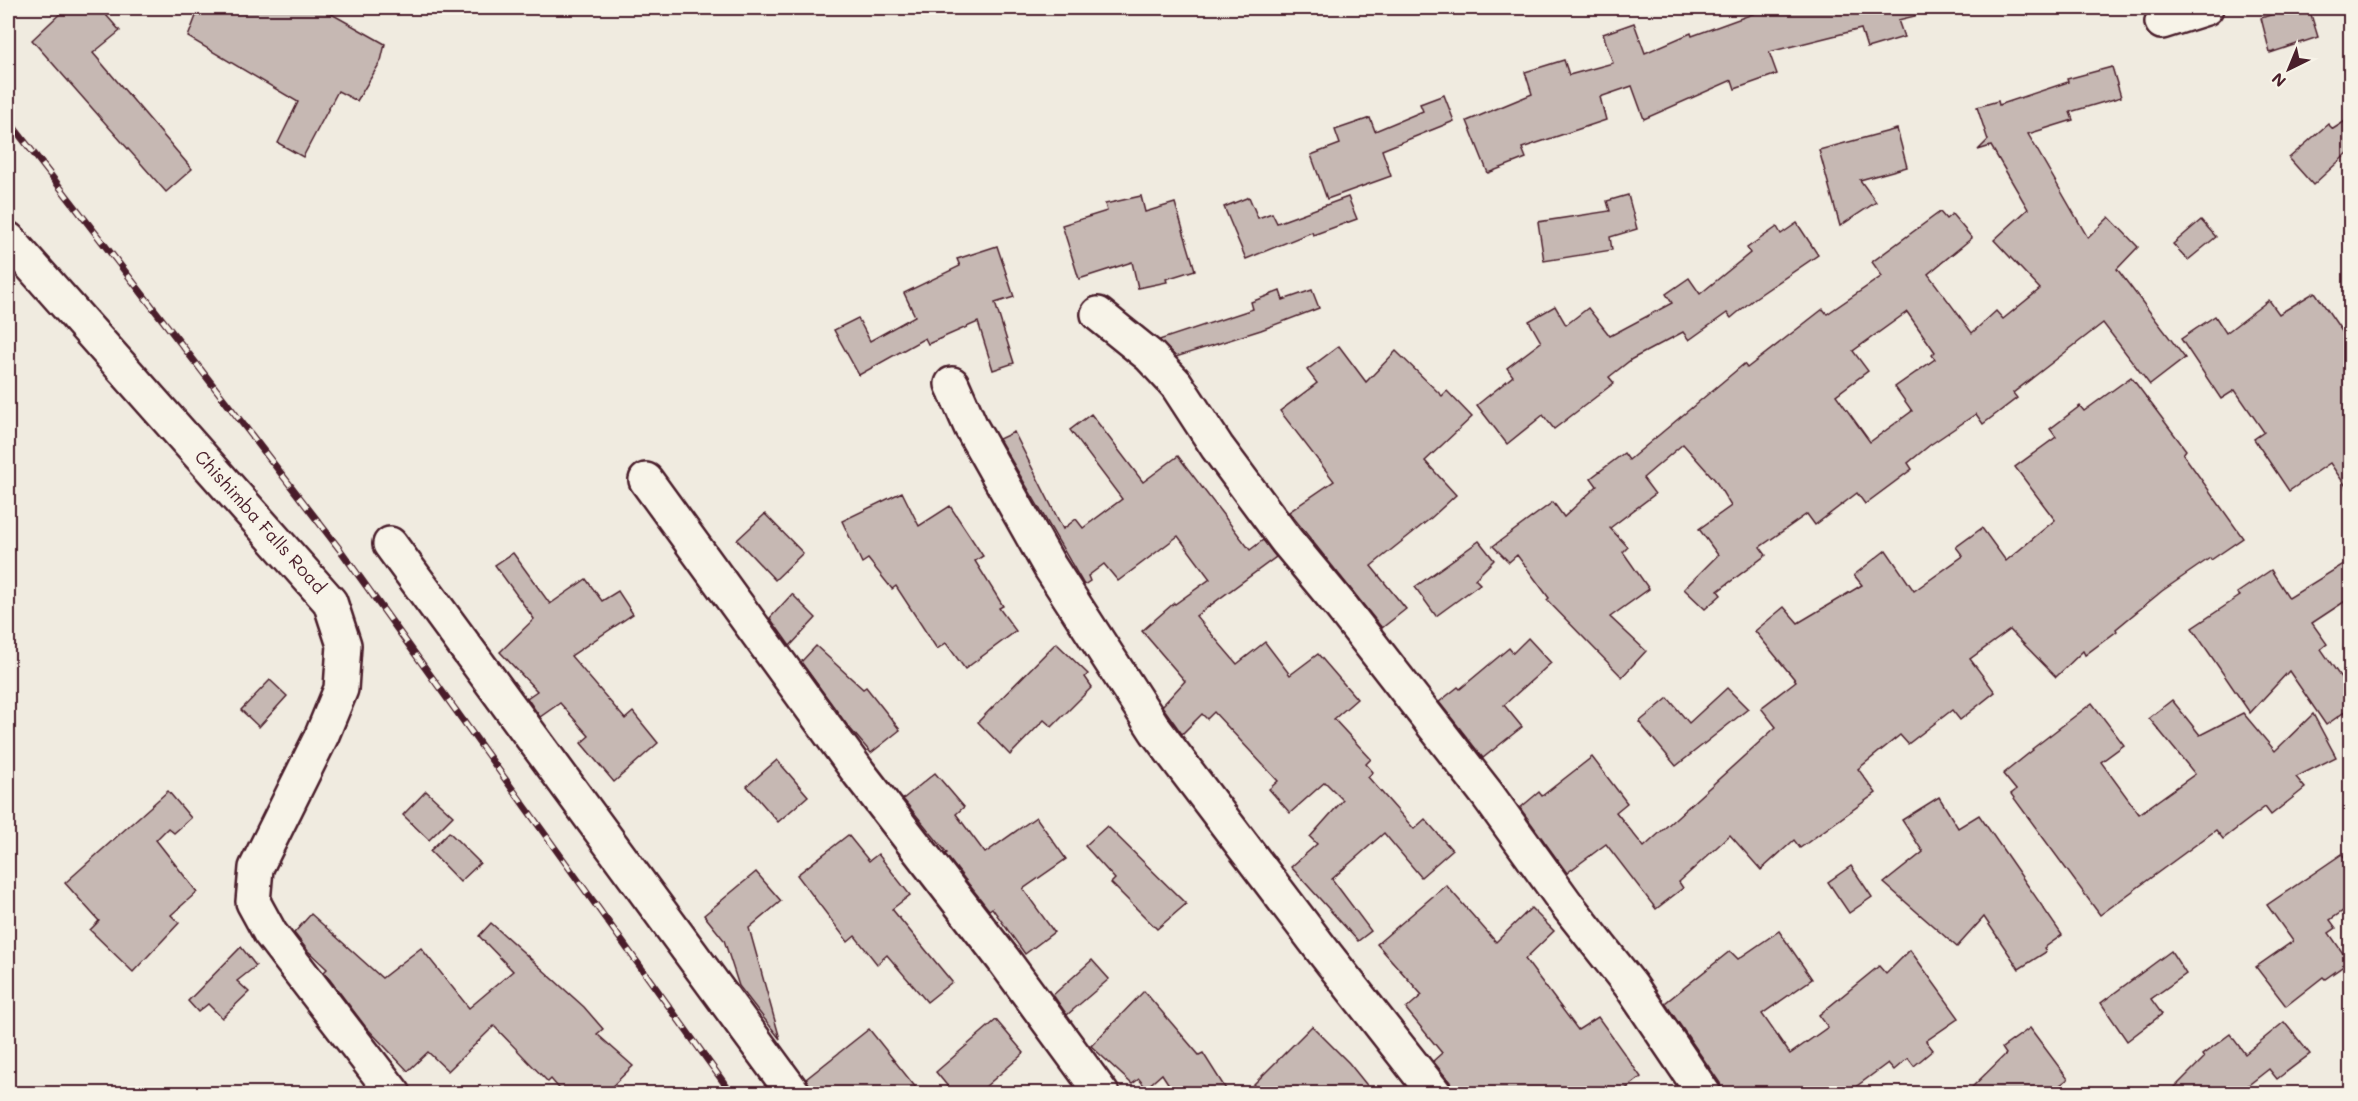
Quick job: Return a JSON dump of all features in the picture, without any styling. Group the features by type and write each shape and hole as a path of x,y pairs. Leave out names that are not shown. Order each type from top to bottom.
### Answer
{"street":[{"path":"2162,22 2206,8"},
{"name":"Chishimba Falls Road","path":"8,239 330,602 344,645 341,689 322,735 256,868 253,902 270,933 394,1094"},
{"path":"1098,314 1150,356 1176,384 1217,447 1286,540 1340,605 1487,794 1567,905 1631,986 1704,1094"},
{"path":"952,384 971,427 1050,567 1156,731 1435,1094"},
{"path":"646,480 859,773 1003,959 1102,1094"},
{"path":"390,544 795,1094"}],"building":[{"path":"66,8 100,8 120,31 93,53 192,169 166,192 32,40"},
{"path":"199,8 321,8 385,44 381,61 357,101 338,91 303,157 278,143 298,102 188,37"},
{"path":"1769,8 1914,8 1915,16 1898,20 1904,37 1867,48 1861,29 1769,52 1777,74 1735,89 1732,80 1644,119 1632,86 1600,97 1606,120 1522,148 1526,158 1488,173 1467,121 1532,94 1525,72 1564,60 1569,75 1613,63 1603,34 1634,23 1645,53 1691,33 1692,36"},
{"path":"2292,8 2309,8 2318,37 2270,53 2261,18"},
{"path":"2112,67 2121,97 2070,112 2073,120 2028,134 2088,238 2109,217 2138,247 2117,269 2185,358 2150,385 2103,323 2013,393 2017,398 1983,424 1976,414 1930,445 1908,463 1912,469 1865,504 1857,493 1815,525 1807,514 1760,547 1766,555 1718,591 1721,595 1705,609 1684,589 1718,555 1699,529 1731,506 1715,480 1683,444 1643,478 1655,494 1610,528 1628,547 1623,552 1649,589 1610,617 1646,651 1622,677 1547,600 1549,598 1517,555 1509,562 1493,546 1553,502 1564,517 1597,486 1591,478 1624,453 1629,460 1744,364 1747,368 1823,309 1827,314 1882,276 1872,262 1940,212 1946,219 1952,214 1972,238 1928,274 1972,333 1996,311 2003,319 2040,289 1994,240 2028,209 1991,146 1978,150 1988,140 1977,107 1998,101 1999,105 2068,82 2067,79","holes":["1907,312 1935,352 1932,355 1935,359 1895,387 1912,411 1870,442 1836,395 1868,371 1853,351"]},
{"path":"1444,95 1454,121 1382,150 1391,176 1327,199 1311,155 1340,144 1335,130 1370,118 1375,131 1423,111 1420,104"},
{"path":"2350,118 2350,151 2313,185 2289,158 2328,124 2333,129"},
{"path":"1897,129 1907,167 1860,180 1876,202 1840,226 1819,150"},
{"path":"1628,195 1637,229 1610,237 1612,250 1544,261 1538,222 1610,211 1607,201"},
{"path":"1141,196 1145,212 1175,203 1195,270 1166,279 1167,282 1138,288 1132,262 1079,279 1062,225 1107,211 1105,204"},
{"path":"1249,197 1258,218 1272,213 1277,223 1348,197 1357,219 1313,235 1312,232 1246,259 1224,207"},
{"path":"2201,220 2216,237 2188,260 2173,244"},
{"path":"1797,223 1818,255 1755,298 1731,318 1727,313 1689,340 1683,332 1632,359 1609,377 1614,383 1554,429 1543,415 1507,444 1477,405 1513,376 1507,368 1541,342 1529,321 1555,306 1566,325 1588,308 1610,336 1672,303 1666,294 1689,278 1700,294 1750,253 1747,248 1777,227 1781,234"},
{"path":"997,246 1014,297 995,303 1014,363 993,370 978,322 928,344 925,338 859,375 834,330 858,318 870,341 915,316 904,293 960,266 957,259"},
{"path":"1312,290 1319,308 1261,330 1176,357 1159,340 1253,309 1251,302 1280,291 1283,300"},
{"path":"2315,292 2350,343 2350,492 2330,463 2289,491 2254,439 2264,432 2235,390 2221,399 2181,339 2215,316 2226,333 2269,300 2279,314"},
{"path":"1339,346 1366,382 1396,351 1442,396 1447,391 1472,417 1425,461 1456,495 1371,566 1406,609 1382,628 1289,512 1334,481 1280,411 1317,383 1307,370"},
{"path":"2131,377 2186,450 2183,454 2243,538 2162,591 2116,629 2117,631 2085,655 2083,651 2056,677 2010,630 1970,659 1995,692 1960,720 1952,710 1908,744 1900,735 1858,769 1876,793 1800,848 1794,840 1761,870 1730,835 1679,882 1683,888 1656,909 1606,844 1567,873 1520,808 1539,792 1542,796 1592,757 1627,803 1616,812 1644,847 1776,727 1761,708 1796,681 1755,631 1784,607 1798,623 1862,585 1854,575 1886,550 1914,591 1963,556 1956,547 1982,528 2006,561 2055,520 2015,467 2056,437 2050,429 2080,406 2084,411"},
{"path":"1091,414 1143,482 1178,456 1250,550 1263,540 1276,557 1196,616 1237,664 1265,642 1290,675 1318,654 1357,699 1334,719 1371,759 1366,764 1373,772 1368,777 1414,829 1425,819 1452,850 1421,877 1384,833 1332,879 1371,931 1358,941 1291,867 1317,844 1310,837 1343,800 1325,782 1290,813 1269,789 1278,781 1214,712 1207,719 1202,714 1182,734 1162,706 1185,681 1142,631 1174,603 1210,579 1178,536 1118,581 1104,564 1088,576 1090,581 1084,585 999,439 1014,432 1063,529 1076,519 1083,528 1122,499 1070,430"},
{"path":"902,492 919,526 950,506 983,556 975,561 1003,606 999,608 1016,631 965,669 946,643 937,649 896,586 892,589 868,559 862,563 842,521"},
{"path":"765,514 803,553 775,580 737,540"},
{"path":"1479,541 1494,560 1475,579 1480,584 1436,616 1415,587"},
{"path":"513,553 550,604 586,579 602,601 618,591 633,614 571,656 625,719 633,712 658,743 614,782 581,743 589,736 560,703 540,717 527,698 537,691 500,652 534,619 495,565"},
{"path":"2350,560 2350,598 2312,623 2327,644 2321,649 2350,691 2350,708 2326,725 2289,671 2250,713 2192,628 2240,596 2237,593 2271,570 2289,598"},
{"path":"792,594 816,618 790,646 770,618"},
{"path":"1528,638 1551,663 1504,705 1522,727 1483,758 1439,702 1458,687 1460,689 1509,648 1513,653"},
{"path":"1056,643 1088,674 1085,677 1092,687 1052,727 1044,720 1010,755 978,722"},
{"path":"816,646 863,689 866,687 900,730 871,753 847,725 801,662"},
{"path":"270,680 287,696 259,727 241,710"},
{"path":"1727,688 1748,709 1676,766 1639,722 1668,698 1689,723"},
{"path":"2172,700 2200,735 2243,713 2275,751 2313,714 2336,757 2296,777 2305,788 2271,815 2265,807 2223,839 2216,830 2100,915 2011,794 2016,790 2003,774 2092,703 2124,745 2101,762 2139,814 2195,774 2149,718"},
{"path":"777,760 808,796 778,822 747,786"},
{"path":"935,773 964,807 956,814 985,853 1036,817 1066,859 1023,889 1054,932 1025,954 992,908 989,910 903,799"},
{"path":"168,791 191,818 174,833 168,828 156,840 197,892 171,915 179,923 133,972 90,930 99,921 65,883"},
{"path":"426,791 453,816 429,840 403,815"},
{"path":"1939,797 1958,828 1979,815 2062,935 2044,948 2046,952 2019,969 1984,917 1957,947 1884,883 1923,852 1902,820"},
{"path":"1107,826 1186,904 1157,929 1111,883 1115,879 1085,846"},
{"path":"449,832 480,863 460,882 430,851"},
{"path":"848,835 869,861 878,854 910,895 892,909 952,982 927,1002 887,955 877,964 855,936 848,942 797,875"},
{"path":"2342,854 2350,866 2350,906 2330,920 2336,928 2329,933 2349,962 2325,979 2323,977 2286,1006 2256,967 2293,941 2267,905"},
{"path":"1851,866 1872,897 1849,913 1828,882"},
{"path":"756,872 781,901 749,928 780,1039 739,986 724,940 704,915"},
{"path":"1446,885 1496,942 1531,908 1554,931 1525,959 1578,1030 1598,1017 1641,1077 1619,1094 1453,1094 1450,1082 1433,1061 1442,1053 1406,1009 1422,995 1377,944"},
{"path":"311,914 382,978 421,948 469,1008 513,971 479,936 491,923 584,1007 603,1029 597,1034 633,1066 604,1094 564,1094 551,1079 548,1082 494,1026 448,1071 428,1052 408,1071 365,1026 324,972 327,969 308,951 294,933"},
{"path":"1779,931 1812,979 1762,1014 1790,1054 1828,1027 1819,1015 1879,966 1886,974 1910,950 1959,1018 1926,1041 1933,1050 1914,1066 1908,1058 1894,1070 1888,1063 1846,1094 1723,1094 1720,1083 1665,1003 1730,951 1738,959"},
{"path":"241,947 256,966 237,981 249,992 222,1018 208,1004 198,1012 188,1001"},
{"path":"2171,951 2186,974 2151,999 2162,1014 2127,1041 2101,1003"},
{"path":"1092,960 1109,979 1067,1015 1053,995"},
{"path":"1144,991 1199,1055 1203,1053 1229,1094 1175,1094 1162,1074 1146,1088 1139,1079 1132,1084 1091,1046"},
{"path":"996,1020 1024,1053 977,1094 954,1094 936,1072"},
{"path":"2284,1022 2310,1054 2277,1079 2269,1069 2237,1094 2168,1094 2204,1058 2202,1055 2230,1034 2245,1054"},
{"path":"1312,1026 1349,1063 1374,1094 1244,1094"},
{"path":"2030,1028 2068,1079 2048,1094 1965,1094 2006,1054 2002,1048"},
{"path":"869,1029 921,1094 812,1094 806,1079"}],"railway":[{"path":"8,120 341,551 732,1094"}]}
